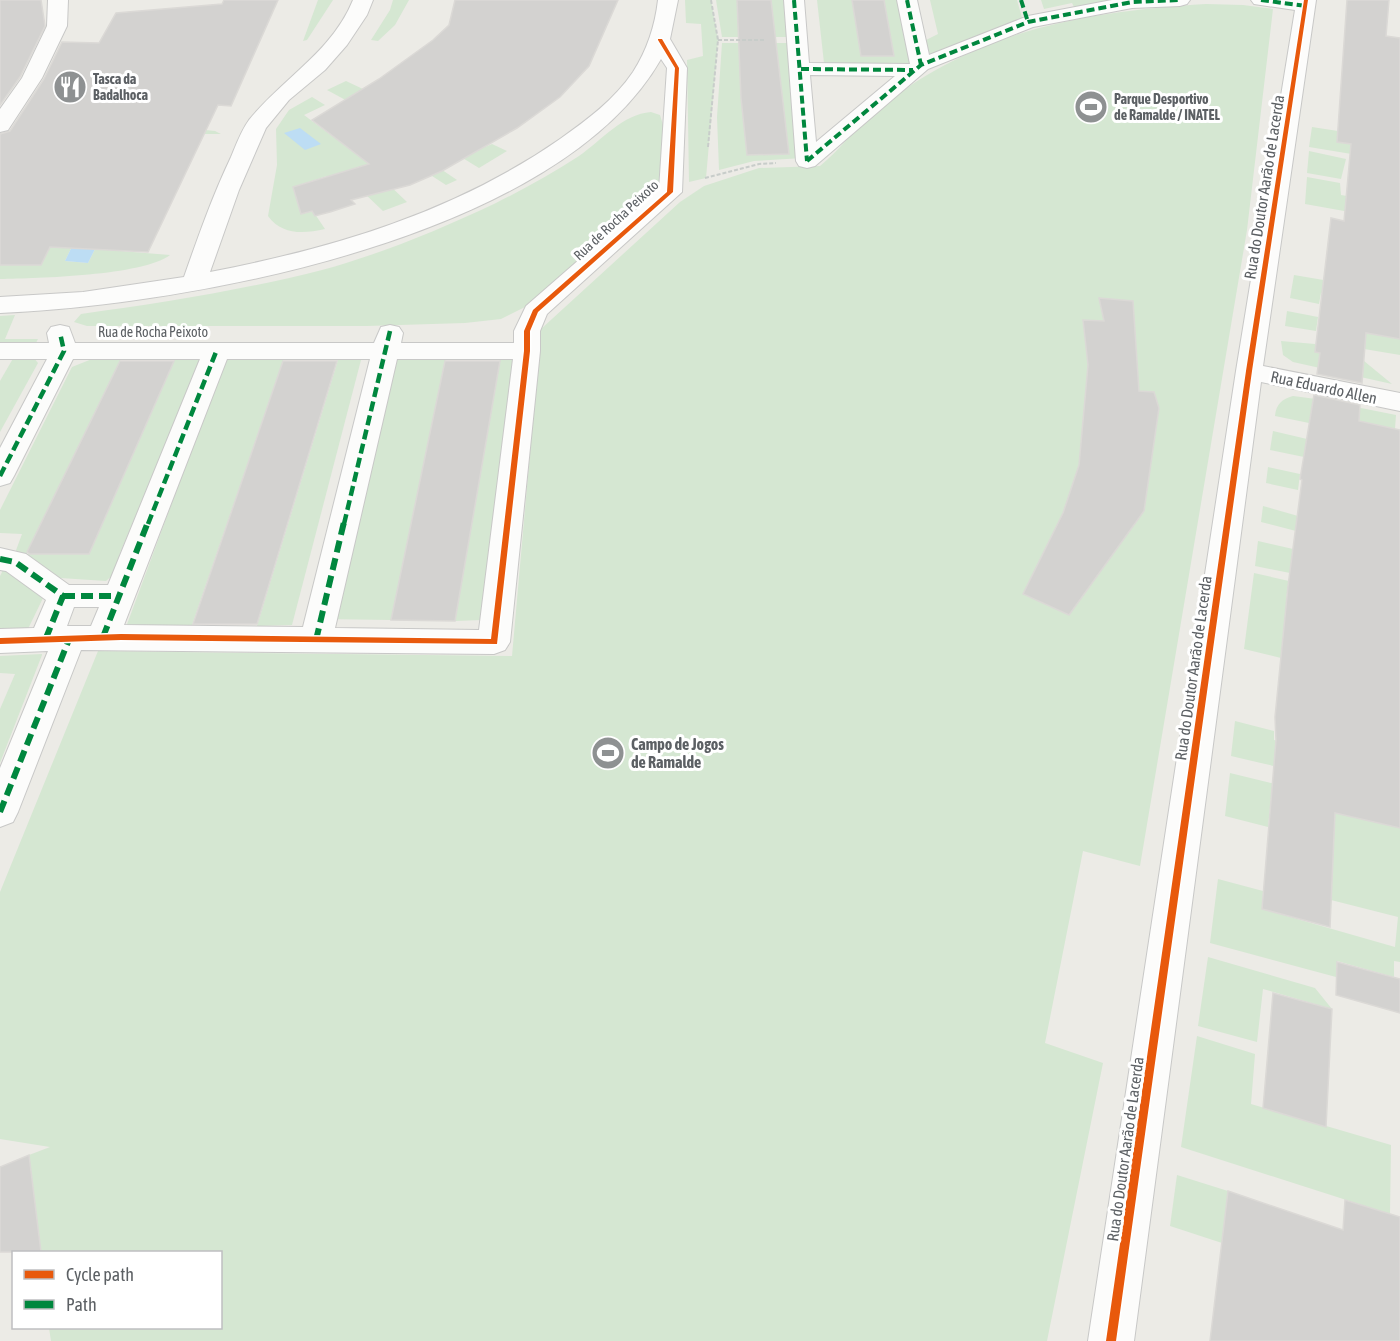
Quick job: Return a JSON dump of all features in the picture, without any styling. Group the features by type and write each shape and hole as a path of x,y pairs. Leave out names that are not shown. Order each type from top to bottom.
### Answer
{"street":[{"path":"0,125 32,78 57,26 58,0"},
{"path":"194,284 227,190 256,126 282,96 318,66 340,41 357,15 363,0"},
{"path":"0,305 41,304 116,297 279,267 378,238 490,192 556,154 615,108 645,69 660,40 665,27 668,0"},
{"path":"794,0 807,161"},
{"path":"907,0 917,68"},
{"path":"1021,0 1028,22"},
{"path":"807,161 917,68 1028,22 1131,1 1180,0"},
{"path":"1261,0 1306,3"},
{"name":"Rua do Doutor Aarão de Lacerda","path":"1111,1341 1249,371 1306,3"},
{"name":"Rua de Rocha Peixoto","path":"527,341 536,310 670,192 677,68 660,40"},
{"path":"801,69 917,68"},
{"path":"615,108 660,105 675,116"},
{"name":"Rua de Rocha Peixoto","path":"41,304 34,332 62,342 388,342"},
{"path":"0,351 62,342 216,352 388,342 527,341 494,642 103,637 0,640"},
{"path":"0,476 62,342"},
{"path":"316,640 388,342"},
{"path":"103,637 216,352"},
{"name":"Rua Eduardo Allen","path":"1249,371 1400,402"},
{"path":"0,559 15,562 63,596 120,596"},
{"path":"0,812 58,638 63,596"}],"path":[{"path":"708,155 718,40 711,0"},
{"path":"718,40 799,40"},
{"path":"670,192 706,178 759,164 807,161"}],"green space":[{"path":"318,0 333,0 307,40 303,41"},
{"path":"393,0 409,0 395,25 378,41 371,40 390,10"},
{"path":"685,0 711,0 718,40 706,178 689,182 687,60 703,56 701,24 686,23"},
{"path":"716,0 790,0 794,37 722,37"},
{"path":"817,0 902,0 914,63 824,63"},
{"path":"930,0 1017,0 1023,21 936,55 924,52 922,42 938,34"},
{"path":"1041,0 1127,0 1076,11 1072,3 1044,9"},
{"name":"Campo de Jogos de Ramalde","path":"1206,4 1273,9 1247,230 1140,866 1083,851 1045,1043 1103,1063 1047,1341 51,1341 49,1329 222,1329 222,1251 41,1251 29,1155 50,1147 0,1139 0,892 98,651 512,656 541,329 680,202 704,186 759,168 820,166 872,114 910,86 949,63 989,45 1071,20"},
{"path":"722,43 795,43 803,158 754,161 719,170 717,117"},
{"path":"346,81 399,106 389,134 457,180 446,185 395,152 367,164 407,202 383,211 362,191 347,196 327,176 296,186 325,229 309,232 286,230 268,216 277,165 276,129 289,110 312,97 325,105 304,115 332,136 377,117 327,90"},
{"path":"651,112 660,115 663,125 660,183 638,209 525,307 501,319 465,323 367,326 87,326 74,322 81,314 172,301 262,284 344,264 388,249 507,198 579,156 631,117"},
{"path":"1312,127 1338,131 1337,142 1380,148 1400,162 1309,147"},
{"path":"205,130 221,134 142,134 91,236 77,236 65,261 88,263 95,249 170,255 156,262 114,272 63,277 0,279 0,265 41,264 88,174 76,173 55,210 28,210 61,154 97,155 110,131"},
{"path":"492,144 507,151 479,168 461,157"},
{"path":"1309,151 1346,159 1341,179 1307,173"},
{"path":"1307,177 1340,183 1341,195 1382,202 1400,221 1305,204"},
{"path":"1294,275 1400,293 1400,308 1321,293 1319,304 1290,298"},
{"path":"1287,311 1318,317 1316,331 1285,326"},
{"path":"15,315 5,339 38,339 34,347 0,348 0,316"},
{"path":"1366,333 1400,339 1400,355 1364,349"},
{"path":"1281,341 1315,344 1315,352 1364,361 1392,384 1293,362 1283,355"},
{"path":"112,351 109,359 121,359 27,554 15,553 22,534 0,533 0,510 72,367"},
{"path":"15,355 33,357 38,363 0,432 0,381"},
{"path":"285,355 192,625 126,627 225,359"},
{"path":"192,356 201,360 120,553 115,573 106,581 60,578 27,554 89,554 175,359"},
{"path":"522,357 482,620 455,621 500,358"},
{"path":"446,358 391,620 322,619 384,360"},
{"path":"338,360 361,360 292,625 257,626"},
{"path":"1293,396 1396,415 1395,429 1312,411 1309,423 1275,416 1280,403"},
{"path":"1273,431 1307,439 1304,457 1270,450"},
{"path":"1268,467 1300,474 1298,490 1266,483"},
{"path":"1263,506 1298,516 1296,531 1261,522"},
{"path":"1258,541 1293,549 1290,573 1255,566"},
{"path":"0,566 31,584 43,598 28,629 0,635 0,576 2,572"},
{"path":"1254,573 1289,581 1286,599 1347,614 1359,786 1231,756 1235,721 1274,731 1274,740 1339,755 1281,658 1244,649"},
{"path":"42,654 0,763 0,709 15,674 0,673 0,656"},
{"path":"1230,773 1304,791 1305,796 1272,788 1268,827 1225,816"},
{"path":"1335,803 1400,828 1400,962 1394,961 1394,977 1337,961 1336,977 1210,943 1218,879 1263,891 1262,909 1395,947 1398,917 1331,900"},
{"path":"1208,957 1315,988 1332,1009 1263,989 1257,1042 1198,1026"},
{"path":"1197,1036 1255,1054 1251,1104 1391,1145 1390,1214 1181,1147"},
{"path":"1177,1175 1228,1191 1222,1243 1170,1226"}],"water":[{"path":"300,128 321,144 305,150 284,133"},
{"path":"77,236 84,248 95,249 88,263 65,261"}],"building":[{"path":"0,0 41,0 45,26 20,77 0,105"},
{"path":"224,0 278,0 231,106 218,105 148,252 50,247 41,265 0,265 0,134 10,131 44,79 62,42 99,43 116,13 222,4"},
{"path":"455,0 618,0 589,66 560,97 517,128 442,171 410,185 351,200 355,204 315,216 312,211 301,214 293,187 369,164 312,120 379,79 433,40 449,25"},
{"path":"737,0 771,0 789,154 747,155 741,98"},
{"path":"852,0 884,0 894,56 861,56"},
{"path":"1347,0 1389,0 1386,36 1400,38 1400,339 1366,333 1362,383 1317,374 1320,353 1315,352 1331,218 1344,221 1351,144 1337,142"},
{"path":"1099,298 1133,301 1139,391 1154,392 1159,408 1144,511 1069,615 1023,594 1063,513 1079,465 1088,365 1083,320 1104,321"},
{"path":"120,361 174,361 89,554 30,554 27,552"},
{"path":"283,361 337,361 257,624 193,624"},
{"path":"445,361 500,361 455,621 391,620"},
{"path":"1314,395 1360,405 1359,421 1400,430 1400,828 1335,813 1330,927 1262,909 1276,740 1275,717 1288,586 1302,480 1300,479"},
{"path":"1337,962 1400,979 1400,1013 1336,995"},
{"path":"1273,993 1332,1009 1326,1127 1263,1108"},
{"path":"29,1155 41,1251 0,1252 0,1167"},
{"path":"1228,1191 1343,1230 1345,1200 1400,1217 1400,1341 1210,1341"}],"marked path":[{"path":"794,0 807,161"},
{"path":"907,0 921,65"},
{"path":"1021,0 1028,22"},
{"path":"807,161 921,65 1028,22 1132,2 1180,0"},
{"path":"1261,0 1306,6"},
{"path":"801,69 913,70"},
{"path":"316,640 390,331"},
{"path":"0,476 64,351 60,333"},
{"path":"103,637 216,352"},
{"path":"0,559 15,562 63,596 46,638"},
{"path":"63,596 119,596"},
{"path":"0,812 70,637"}],"cycle path":[{"path":"1111,1341 1249,371 1306,0"},
{"path":"0,641 121,637 494,642 527,351 527,331 535,311 670,192 677,68 660,40"}],"place":[{"name":"Tasca da Badalhoca","path":"70,87"},
{"name":"Parque Desportivo de Ramalde / INATEL","path":"1091,107"},
{"name":"Campo de Jogos de Ramalde","path":"608,753"}]}
